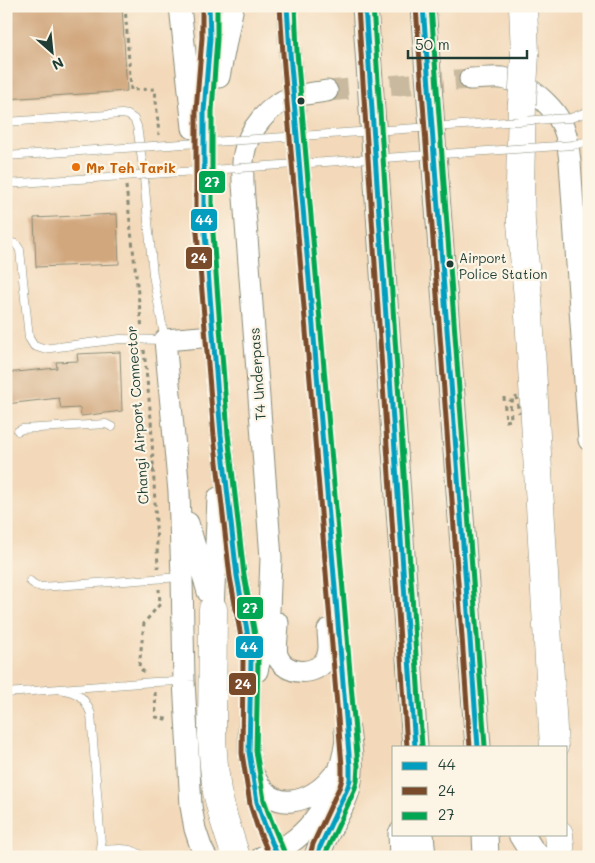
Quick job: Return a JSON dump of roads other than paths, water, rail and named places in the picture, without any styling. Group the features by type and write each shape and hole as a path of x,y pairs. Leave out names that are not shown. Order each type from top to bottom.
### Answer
{"highway":[{"path":"365,6 415,746"},
{"path":"423,6 478,746"},
{"path":"523,6 525,54 520,184 521,223 528,298 554,746"},
{"path":"213,609 212,740 214,766 217,792 236,857"},
{"path":"471,653 496,746"},
{"path":"318,857 320,847 344,799 350,780 348,730"},
{"path":"401,836 402,857"},
{"path":"421,836 423,857"},
{"path":"485,836 486,857"},
{"path":"522,836 538,857"},
{"path":"559,836 561,857"}],"main road":[{"path":"180,6 204,220 221,435 237,576 251,660 249,752 257,802 272,855 302,833 324,805 342,761 348,730 290,53 288,6"},
{"path":"204,220 204,111 210,38 209,6"},
{"path":"204,158 233,6"},
{"path":"470,79 502,78 518,82 551,107 566,135 571,172 589,440"},
{"name":"T4 Underpass","path":"250,704 265,638 269,610 271,558 243,184 244,154 248,139 256,126 276,106 290,98 326,91"},
{"path":"206,857 195,829 191,806 184,682 179,492 165,340 213,336"},
{"path":"213,609 221,435"},
{"path":"179,492 213,609"},
{"path":"271,558 278,623 276,650 278,656 288,669 298,672 316,668 325,661 329,650 326,610 329,513"},
{"path":"252,770 258,783 268,795 279,800 291,801 301,800 313,794 332,778 342,761"}],"lane":[{"path":"6,156 570,118 589,111"},
{"path":"6,122 122,114 134,119 137,126 143,167 153,275 165,340 120,339 43,348 34,346 29,338 20,250 16,244 6,241"},
{"path":"6,184 565,145 589,141"},
{"path":"18,431 22,429 106,424 112,426"},
{"path":"30,581 40,587 182,577"},
{"path":"6,693 154,682 184,682"},
{"path":"59,689 72,691 81,696 91,714 102,853 128,849 136,851 144,857"}],"tunnel":[{"path":"327,91 470,79"}],"place":[{"name":"Mr Teh Tarik","path":"76,167"},
{"name":"Airport Police Station","path":"450,264"}]}
